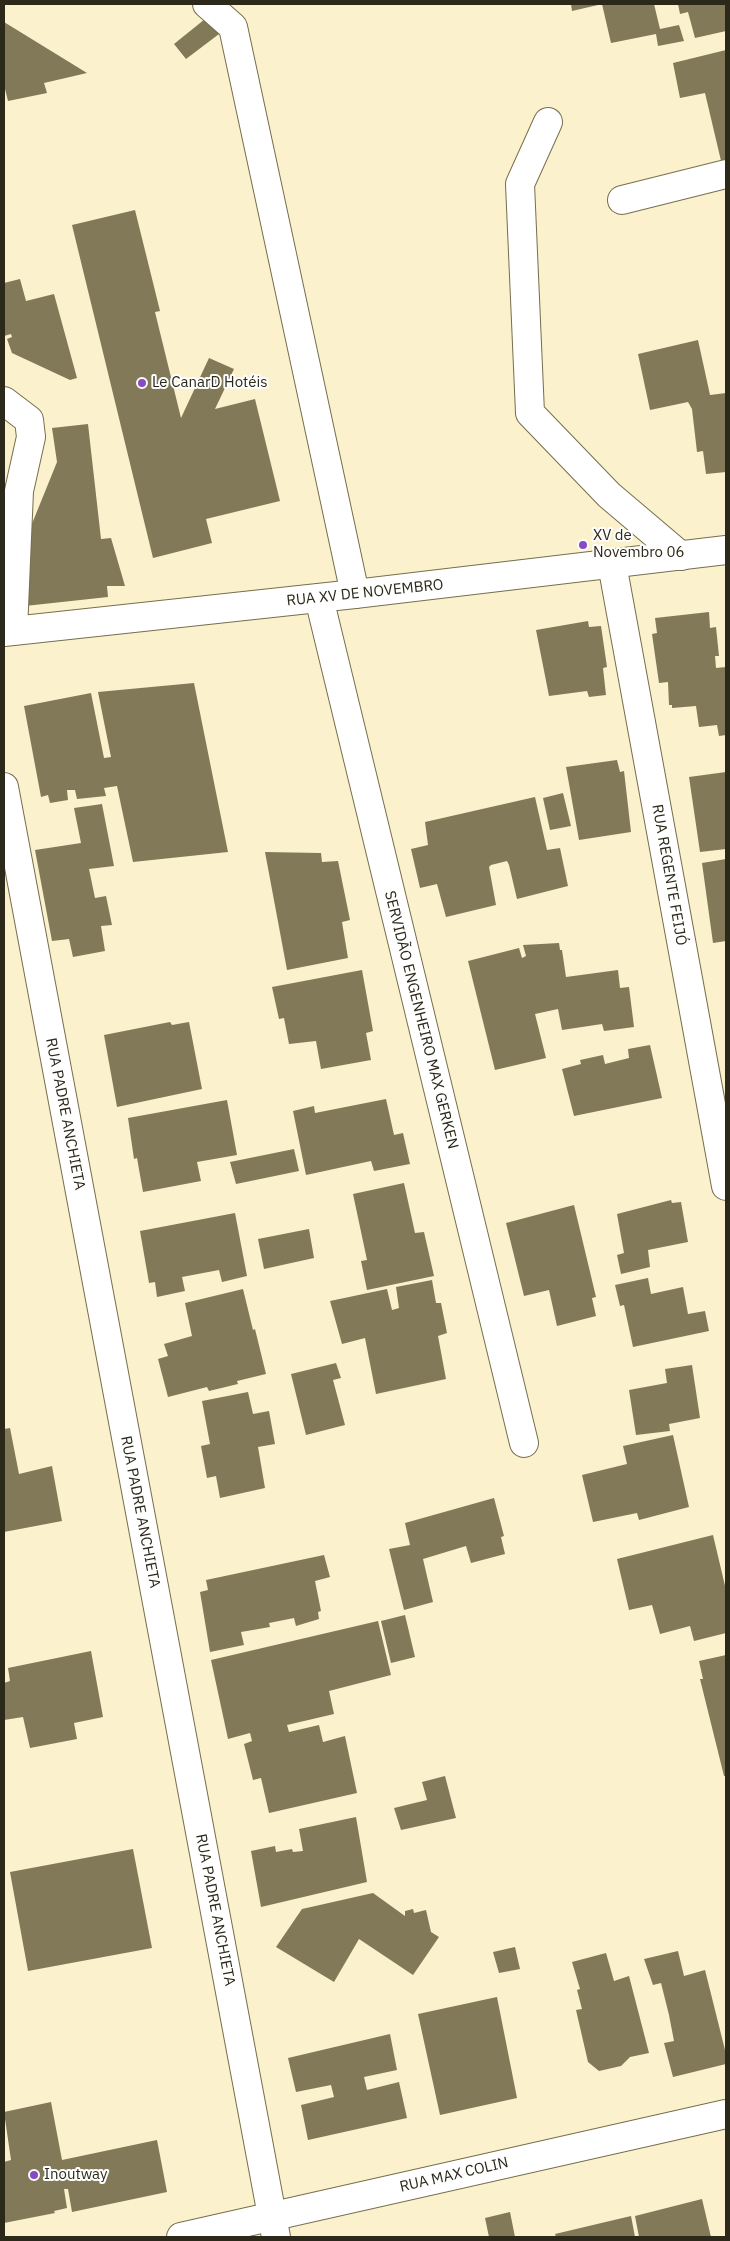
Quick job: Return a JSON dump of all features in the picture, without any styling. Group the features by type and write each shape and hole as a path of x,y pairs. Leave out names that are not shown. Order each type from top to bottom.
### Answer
{"street":[{"path":"207,4 233,27 355,594"},
{"path":"548,122 520,184 530,413 609,495 681,556"},
{"path":"622,200 726,174"},
{"path":"4,401 29,420 31,437 19,491 9,631"},
{"name":"RUA XV DE NOVEMBRO","path":"9,631 355,594 726,550"},
{"name":"RUA REGENTE FEIJÓ","path":"612,564 726,1186"},
{"name":"SERVIDÃO ENGENHEIRO MAX GERKEN","path":"319,598 524,1443"},
{"name":"RUA PADRE ANCHIETA","path":"4,787 274,2227"},
{"name":"RUA MAX COLIN","path":"181,2237 274,2227 726,2114"}],"building":[{"path":"571,4 598,4 598,5 572,11"},
{"path":"602,4 654,4 660,29 679,25 684,41 658,46 656,34 611,43"},
{"path":"678,4 726,4 726,31 695,38 688,12 680,14"},
{"path":"210,15 223,31 186,59 174,44"},
{"path":"4,22 87,73 44,83 47,93 8,101 4,85"},
{"path":"726,50 726,164 722,165 705,93 680,98 673,63"},
{"name":"Le CanarD Hotéis","path":"135,210 160,311 155,312 181,418 209,358 234,369 215,409 255,399 280,501 206,519 212,543 153,558 72,225"},
{"path":"20,279 26,301 54,294 77,378 70,380 12,353 7,339 12,337 11,334 4,336 4,283"},
{"path":"698,340 710,395 726,393 726,472 706,474 703,451 697,452 692,409 688,402 650,410 638,354"},
{"path":"88,424 101,539 111,538 125,586 107,586 108,597 25,606 25,541 57,462 52,428"},
{"path":"709,612 710,628 716,627 719,656 715,656 716,668 726,667 726,735 719,736 717,725 699,727 696,706 672,708 672,705 669,705 668,682 659,683 652,634 657,633 655,618"},
{"path":"588,621 589,627 601,626 607,667 603,668 606,695 589,697 587,691 549,696 536,630"},
{"path":"194,683 228,852 133,862 117,786 104,788 106,796 77,799 75,790 67,790 68,800 50,803 48,795 41,797 24,706 91,693 104,758 111,757 98,692"},
{"path":"617,760 620,772 624,771 631,832 579,840 566,767"},
{"path":"726,772 726,849 700,852 689,777"},
{"path":"563,793 571,826 550,830 543,798"},
{"path":"535,797 547,850 560,848 568,886 517,899 507,861 491,865 489,867 496,905 446,917 437,884 420,888 411,849 428,845 425,822"},
{"path":"102,804 114,866 89,869 95,898 106,896 112,925 101,926 105,951 73,957 69,939 52,941 35,850 81,843 74,808"},
{"path":"265,852 321,853 322,862 338,861 350,920 342,922 348,958 287,970"},
{"path":"726,859 726,941 713,943 702,863"},
{"path":"559,943 560,950 562,950 566,977 618,970 620,988 629,987 634,1027 604,1031 602,1024 562,1030 558,1009 535,1014 546,1058 495,1070 468,961 519,948 522,958 526,956 523,945"},
{"path":"362,970 373,1031 366,1033 371,1060 321,1069 316,1041 289,1044 284,1018 279,1019 272,987"},
{"path":"170,1022 172,1025 189,1022 202,1089 117,1107 104,1035"},
{"path":"650,1045 662,1098 574,1116 562,1069 581,1064 580,1060 603,1055 605,1064 629,1058 628,1049"},
{"path":"386,1099 394,1135 403,1133 410,1164 374,1171 371,1161 306,1175 293,1111 314,1106 315,1113"},
{"path":"227,1100 237,1155 197,1162 201,1181 143,1192 137,1158 134,1159 128,1118"},
{"path":"294,1149 299,1171 236,1184 230,1162"},
{"path":"404,1183 415,1233 424,1232 434,1276 367,1290 361,1261 367,1260 353,1194"},
{"path":"671,1200 672,1203 681,1202 688,1242 648,1250 650,1267 621,1274 617,1255 624,1253 617,1214"},
{"path":"574,1205 596,1297 592,1298 596,1316 557,1326 549,1290 524,1296 506,1223"},
{"path":"235,1213 247,1276 222,1282 219,1270 182,1277 185,1291 157,1297 155,1282 149,1283 140,1231"},
{"path":"309,1229 314,1258 264,1269 258,1239"},
{"path":"648,1278 651,1294 683,1287 688,1314 705,1311 709,1331 633,1347 624,1305 620,1306 615,1285"},
{"path":"432,1280 436,1303 441,1303 447,1333 438,1336 446,1379 376,1394 365,1338 342,1344 330,1301 387,1289 392,1310 399,1308 396,1287"},
{"path":"243,1289 266,1374 237,1381 238,1384 209,1391 207,1387 168,1397 158,1359 168,1356 164,1344 192,1336 185,1303"},
{"path":"336,1363 341,1378 333,1380 345,1425 306,1435 291,1374"},
{"path":"692,1365 700,1418 669,1424 670,1431 636,1435 629,1390 667,1383 665,1369"},
{"path":"248,1392 253,1414 269,1411 275,1444 258,1447 265,1488 220,1498 216,1476 207,1478 201,1446 210,1444 202,1401"},
{"path":"10,1428 19,1474 52,1466 62,1521 4,1532 4,1429"},
{"path":"673,1435 689,1507 639,1520 637,1513 593,1522 582,1475 627,1464 623,1446"},
{"path":"494,1498 504,1536 501,1537 505,1554 471,1563 466,1546 423,1559 433,1602 404,1610 389,1549 410,1545 405,1523"},
{"path":"713,1535 726,1590 726,1633 694,1641 690,1626 660,1634 652,1605 629,1610 617,1559"},
{"path":"324,1555 330,1577 315,1581 321,1611 318,1612 319,1619 296,1626 294,1618 269,1623 270,1627 241,1632 244,1645 210,1652 200,1592 208,1590 206,1580"},
{"path":"405,1615 415,1657 391,1663 381,1621"},
{"path":"378,1621 391,1675 329,1691 334,1714 287,1725 289,1732 319,1725 323,1742 345,1736 357,1793 269,1813 261,1778 253,1780 244,1744 252,1741 250,1733 228,1739 211,1660"},
{"path":"91,1651 103,1717 74,1723 77,1739 30,1748 23,1717 4,1720 4,1683 10,1681 8,1668"},
{"path":"726,1655 726,1776 724,1776 700,1679 703,1679 699,1661"},
{"path":"445,1776 456,1818 401,1830 394,1808 427,1800 422,1782"},
{"path":"356,1817 367,1882 261,1907 251,1851 275,1846 276,1852 292,1849 293,1852 303,1851 299,1829"},
{"path":"133,1849 152,1948 28,1971 10,1872"},
{"path":"373,1893 405,1916 405,1911 413,1909 414,1913 426,1910 431,1932 439,1937 413,1975 359,1939 334,1982 276,1947 302,1909"},
{"path":"515,1947 520,1969 499,1973 493,1952"},
{"path":"678,1951 684,1976 705,1970 726,2054 726,2064 673,2077 664,2043 674,2041 669,2015 661,1983 653,1985 644,1959"},
{"path":"606,1953 614,1981 629,1976 649,2053 630,2057 621,2066 599,2071 588,2062 576,2010 582,2009 577,1990 580,1989 572,1962"},
{"path":"497,1997 517,2098 440,2115 418,2014"},
{"path":"390,2034 397,2070 364,2077 367,2090 399,2082 407,2118 308,2140 301,2105 334,2097 331,2085 296,2092 288,2058"},
{"path":"51,2102 62,2160 157,2140 167,2192 72,2212 68,2189 64,2189 67,2208 54,2211 55,2213 4,2223 4,2162 11,2160 4,2112"},
{"path":"702,2199 711,2237 639,2237 635,2216"},
{"path":"510,2212 515,2237 489,2237 485,2218"},
{"path":"631,2216 635,2237 556,2237 555,2234"}],"place":[{"name":"Le CanarD Hotéis","path":"142,383"},
{"name":"XV de Novembro 06","path":"583,545"},
{"name":"Inoutway","path":"34,2175"}]}
